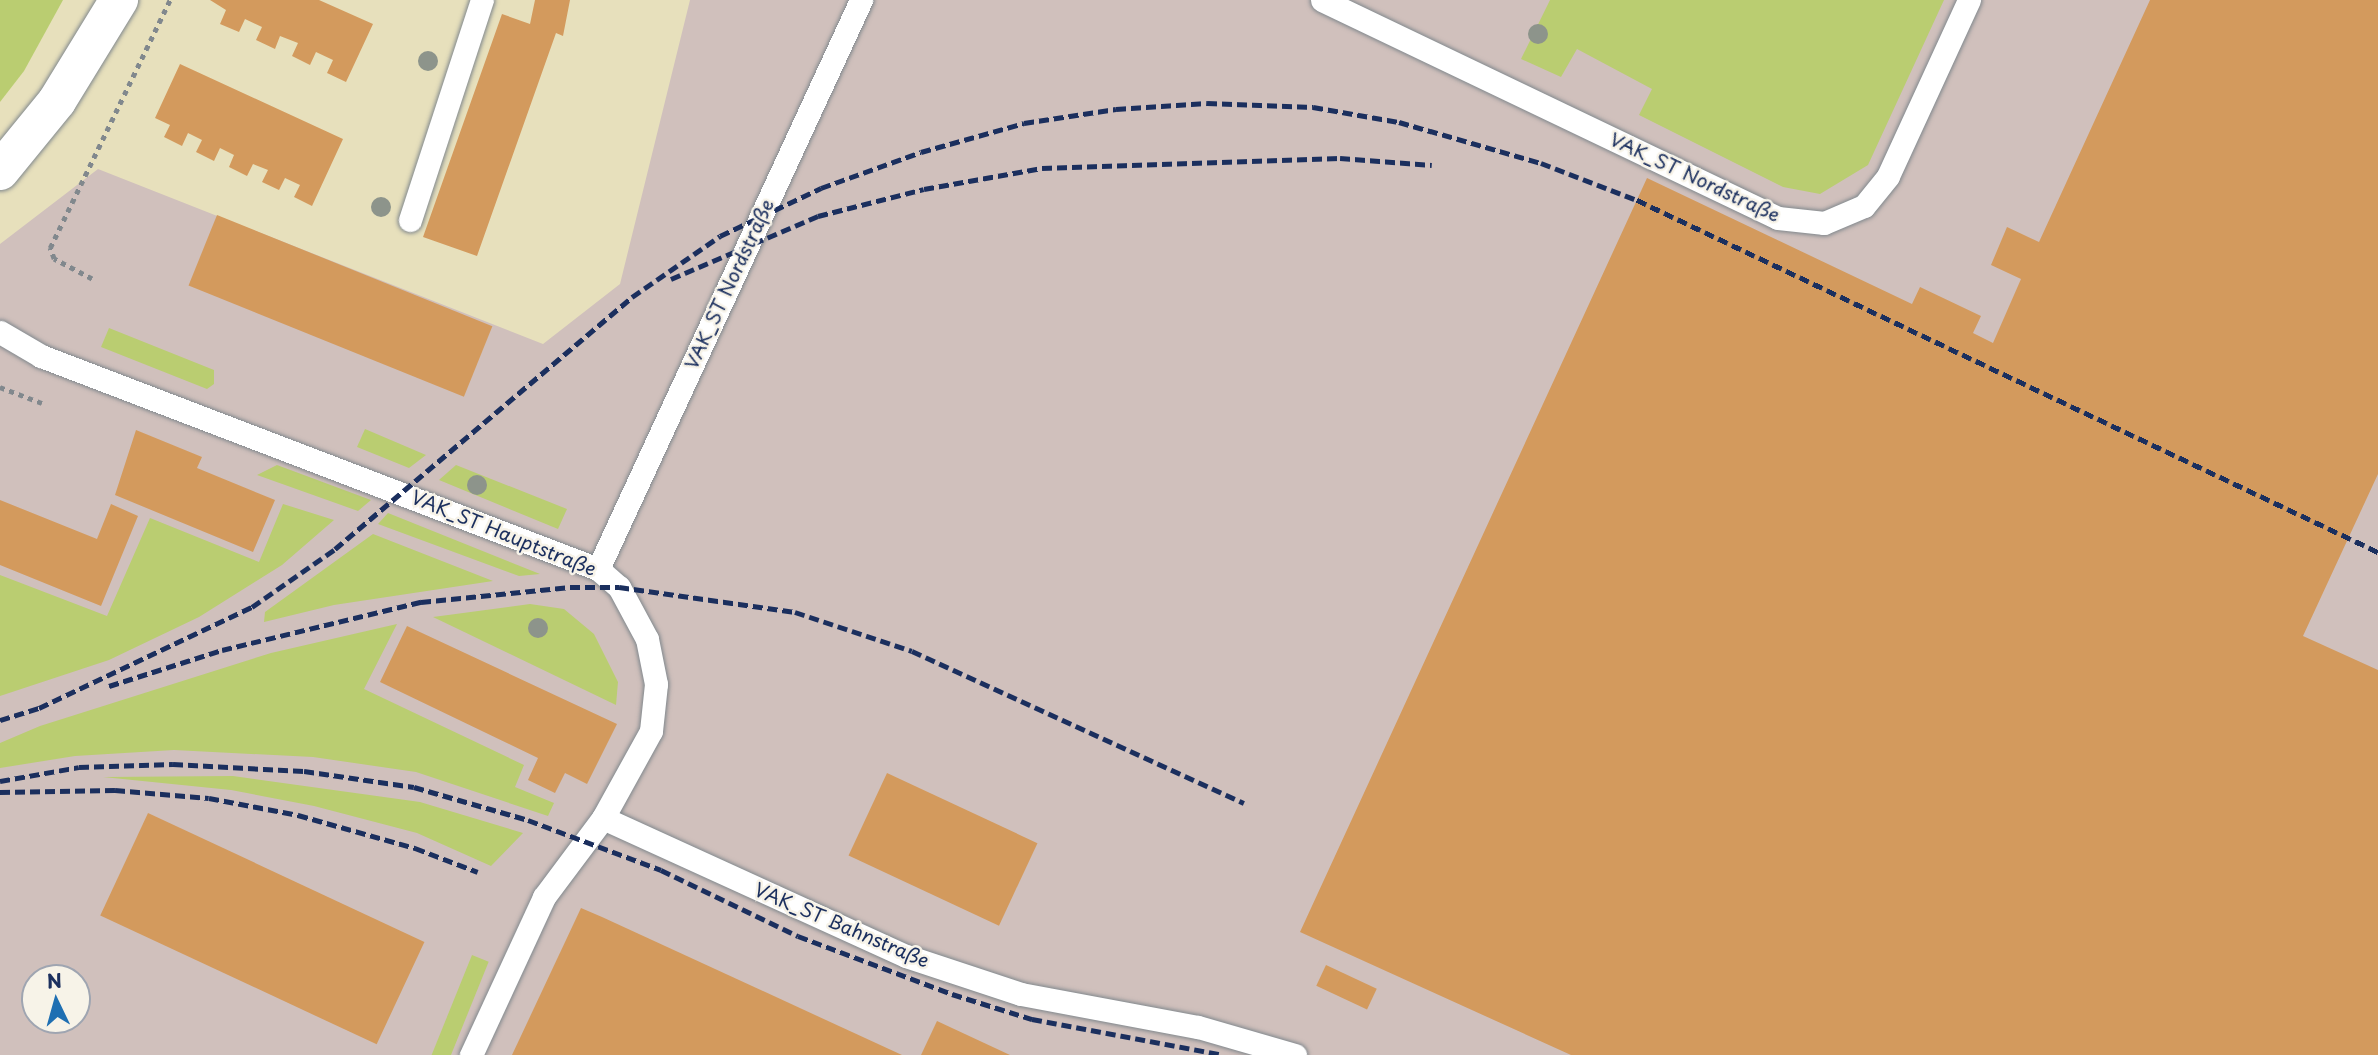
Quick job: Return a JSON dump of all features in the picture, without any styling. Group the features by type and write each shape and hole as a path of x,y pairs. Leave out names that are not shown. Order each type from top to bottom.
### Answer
{"street":[{"path":"0,171 57,101 119,0"}],"lane":[{"path":"410,220 482,0"},
{"name":"VAK_ST Nordstraße","path":"598,569 861,0"},
{"name":"VAK_ST Nordstraße","path":"1322,0 1778,218 1824,222 1864,206 1888,176 1969,0"},
{"name":"VAK_ST Hauptstraße","path":"0,332 41,356 90,376 598,569 620,587 647,639 656,684 650,731 603,818 544,897 471,1055"},
{"name":"VAK_ST Bahnstraße","path":"603,818 906,956 1021,994 1198,1027 1295,1055"}],"path":[{"path":"92,279 54,259 50,248 170,0"},
{"path":"0,387 42,403"}],"shaded area":[{"path":"690,0 2378,0 2378,1055 0,1055 0,244 98,169 543,344 620,284"}],"green space":[{"path":"0,0 63,0 24,71 0,102"},
{"path":"1550,0 1944,0 1868,165 1820,194 1783,187 1639,115 1652,89 1577,49 1561,77 1521,59"},
{"path":"109,328 214,370 214,384 207,389 101,347"},
{"path":"365,429 426,455 409,468 357,447"},
{"path":"277,465 371,500 358,511 257,475"},
{"path":"456,465 567,509 558,529 439,480"},
{"path":"283,504 334,520 282,565 199,617 109,660 0,696 0,575 107,616 150,518 259,562"},
{"path":"388,513 540,574 519,576 378,524"},
{"path":"373,534 493,581 334,605 264,622 265,612"},
{"path":"530,604 564,609 594,634 618,682 616,705 433,617"},
{"path":"397,624 364,689 524,765 515,787 554,803 548,816 416,772 313,757 174,750 75,756 0,768 0,743 40,726 271,653"},
{"path":"233,776 420,802 523,833 491,866 417,833 314,806 231,790 103,777"},
{"path":"472,955 489,962 451,1055 432,1055"}],"building":[{"path":"210,0 319,0 373,24 346,82 327,73 333,60 316,52 310,65 292,56 298,43 280,36 275,49 256,40 262,27 245,19 239,32 220,24 226,10"},
{"path":"535,0 570,0 563,36 556,33 477,256 423,237 502,14 530,24"},
{"path":"2150,0 2378,0 2378,474 2303,636 2378,670 2378,1055 1571,1055 1300,932 1647,178 1912,304 1920,287 1981,316 1973,333 1993,343 2021,279 1991,265 2007,227 2039,242"},
{"path":"180,64 343,139 312,206 294,197 300,185 285,178 279,190 262,182 268,170 253,164 247,176 229,167 234,155 220,148 214,161 196,152 202,140 188,133 182,146 164,137 170,125 155,118"},
{"path":"217,215 492,326 464,397 189,285"},
{"path":"136,430 202,457 197,468 275,500 253,552 115,495"},
{"path":"0,500 97,539 111,504 138,516 101,606 0,565"},
{"path":"407,626 617,724 587,784 565,773 555,793 528,780 538,758 380,682"},
{"path":"887,773 1037,843 999,926 849,855"},
{"path":"148,813 424,942 377,1044 100,915"},
{"path":"581,908 602,917 902,1055 512,1055"},
{"path":"1326,965 1377,989 1367,1010 1316,986"},
{"path":"937,1021 1010,1055 921,1055"}],"railway":[{"path":"0,720 39,708 252,607 335,549 632,297 720,236 821,188 921,152 1024,123 1116,109 1207,103 1313,107 1399,122 1541,163 1637,200 2378,552"},
{"path":"671,279 818,216 924,189 1042,168 1340,158 1432,165"},
{"path":"109,686 222,650 421,602 570,587 619,587 795,612 912,651 1244,803"},
{"path":"0,781 79,767 173,764 304,771 414,787 528,820 661,870 798,936 952,994 1032,1019 1224,1055"},
{"path":"0,792 115,790 209,798 298,815 415,848 478,872"}]}
